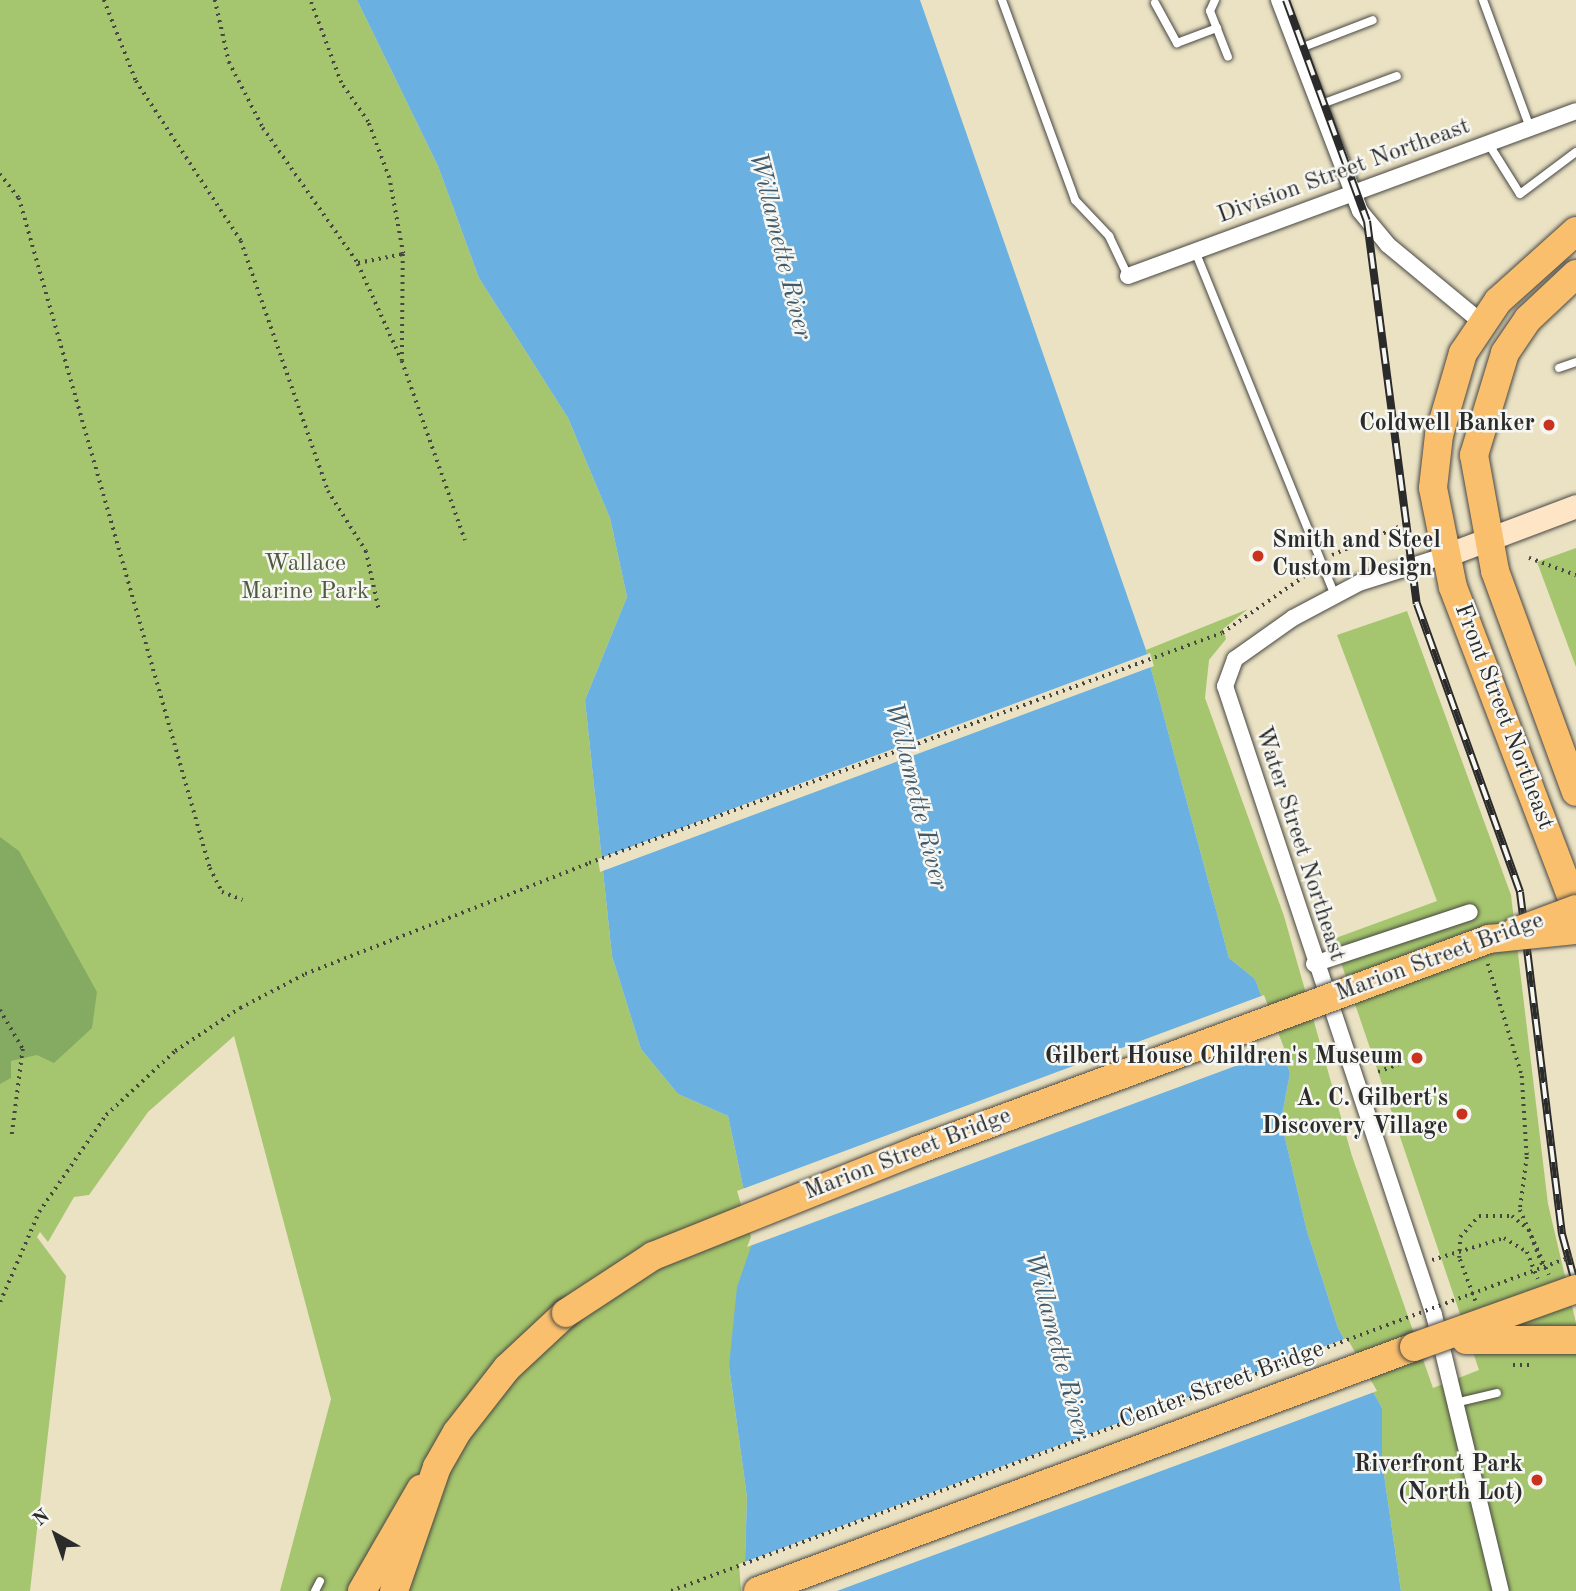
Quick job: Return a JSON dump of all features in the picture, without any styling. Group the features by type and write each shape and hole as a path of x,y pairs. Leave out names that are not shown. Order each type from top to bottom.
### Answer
{"highway":[{"name":"Front Street Northeast","path":"1576,231 1481,322 1459,365 1439,436 1433,488 1444,556 1576,908"},
{"name":"Front Street Northeast","path":"1576,274 1528,319 1495,382 1474,455 1487,539 1576,792"},
{"path":"1481,322 1495,382"},
{"path":"1488,949 1576,930"},
{"name":"Marion Street Bridge","path":"394,1591 437,1467 481,1399 535,1339 588,1295 653,1256 918,1150 1488,949"},
{"name":"Center Street Bridge","path":"758,1591 1565,1289"},
{"path":"1415,1347 1496,1336 1576,1340"},
{"path":"362,1591 437,1467"}],"main road":[{"name":"Marion Street Bridge","path":"1488,949 1576,908"}],"street":[{"path":"1279,0 1353,193 1388,245 1481,322"},
{"name":"Division Street Northeast","path":"1128,276 1576,111"},
{"path":"1334,593 1444,556 1576,506"},
{"name":"Water Street Northeast","path":"1334,593 1235,659 1226,674 1226,694 1417,1266 1455,1402 1501,1591"},
{"path":"1314,964 1470,912"}],"lane":[{"path":"1002,0 1075,200 1109,236 1128,276"},
{"path":"1215,0 1210,11 1228,57"},
{"path":"1483,0 1530,128"},
{"path":"1155,3 1177,43 1217,29"},
{"path":"1298,50 1373,20"},
{"path":"1319,105 1397,76"},
{"path":"1488,143 1520,194 1576,152"},
{"path":"1195,251 1334,593"},
{"path":"1559,368 1576,362"},
{"path":"1455,1402 1496,1393"},
{"path":"315,1591 320,1581"}],"path":[{"path":"104,0 136,81 241,241 328,491 366,551 379,610"},
{"path":"215,0 229,62 263,128 358,263 402,361 466,540"},
{"path":"310,0 341,83 368,122 389,178 403,254 402,361"},
{"path":"0,174 19,198 210,868 222,892 243,900"},
{"path":"358,263 403,254"},
{"path":"1327,557 1403,525"},
{"path":"1529,558 1576,575"},
{"path":"0,1302 23,1243 54,1184 106,1115 176,1051 240,1007 305,974 589,863 1185,648 1247,621 1309,573"},
{"path":"1488,949 1522,1076 1527,1157 1520,1210 1565,1289"},
{"path":"0,1010 23,1049 12,1135"},
{"path":"1378,1072 1399,1065"},
{"path":"1479,1310 1458,1246 1479,1216 1496,1212 1522,1222 1543,1267"},
{"path":"1417,1266 1499,1237 1527,1252 1537,1277"},
{"name":"Center Street Bridge","path":"671,1591 1576,1255"}],"green space":[{"name":"Wallace Marine Park","path":"0,0 357,0 438,166 479,278 568,418 610,518 627,597 585,700 612,956 641,1049 678,1094 728,1116 754,1238 729,1366 747,1497 744,1591 280,1591 331,1399 234,1036 148,1112 89,1195 74,1197 48,1242 40,1232 37,1237 66,1276 30,1591 0,1591"},
{"path":"1576,548 1576,667 1537,562"},
{"path":"1248,609 1223,629 1226,639 1209,660 1205,698 1284,916 1352,1156 1433,1388 1479,1370 1333,939 1437,901 1337,635 1407,611 1511,895 1548,1204 1576,1323 1576,1591 1401,1591 1382,1461 1382,1408 1338,1328 1307,1231 1281,1121 1290,1073 1255,979 1229,958 1146,650"},
{"path":"0,837 19,851 97,992 92,1028 54,1063 37,1055 11,1061 11,1078 0,1084"}],"water":[{"name":"Willamette River","path":"357,0 920,0 1146,650 1229,958 1255,979 1290,1073 1281,1121 1307,1231 1338,1328 1382,1408 1382,1461 1401,1591 744,1591 747,1497 729,1366 737,1287 754,1238 728,1116 678,1094 641,1049 612,956 585,700 627,597 610,518 568,418 479,278 438,166"}],"pier":[{"path":"1150,653 1154,666 600,872 598,859"},
{"path":"1264,995 1284,1048 747,1247 751,1237 737,1191"},
{"path":"1347,1338 1377,1391 837,1591 741,1591 739,1564"}],"railway":[{"path":"1286,0 1367,221 1417,604 1520,892 1562,1234 1576,1286"}],"place":[{"name":"Coldwell Banker","path":"1549,425"},
{"name":"Smith and Steel Custom Design","path":"1258,556"},
{"name":"Gilbert House Children's Museum","path":"1417,1058"},
{"name":"A. C. Gilbert's Discovery Village","path":"1462,1114"},
{"name":"Riverfront Park (North Lot)","path":"1537,1480"}]}
